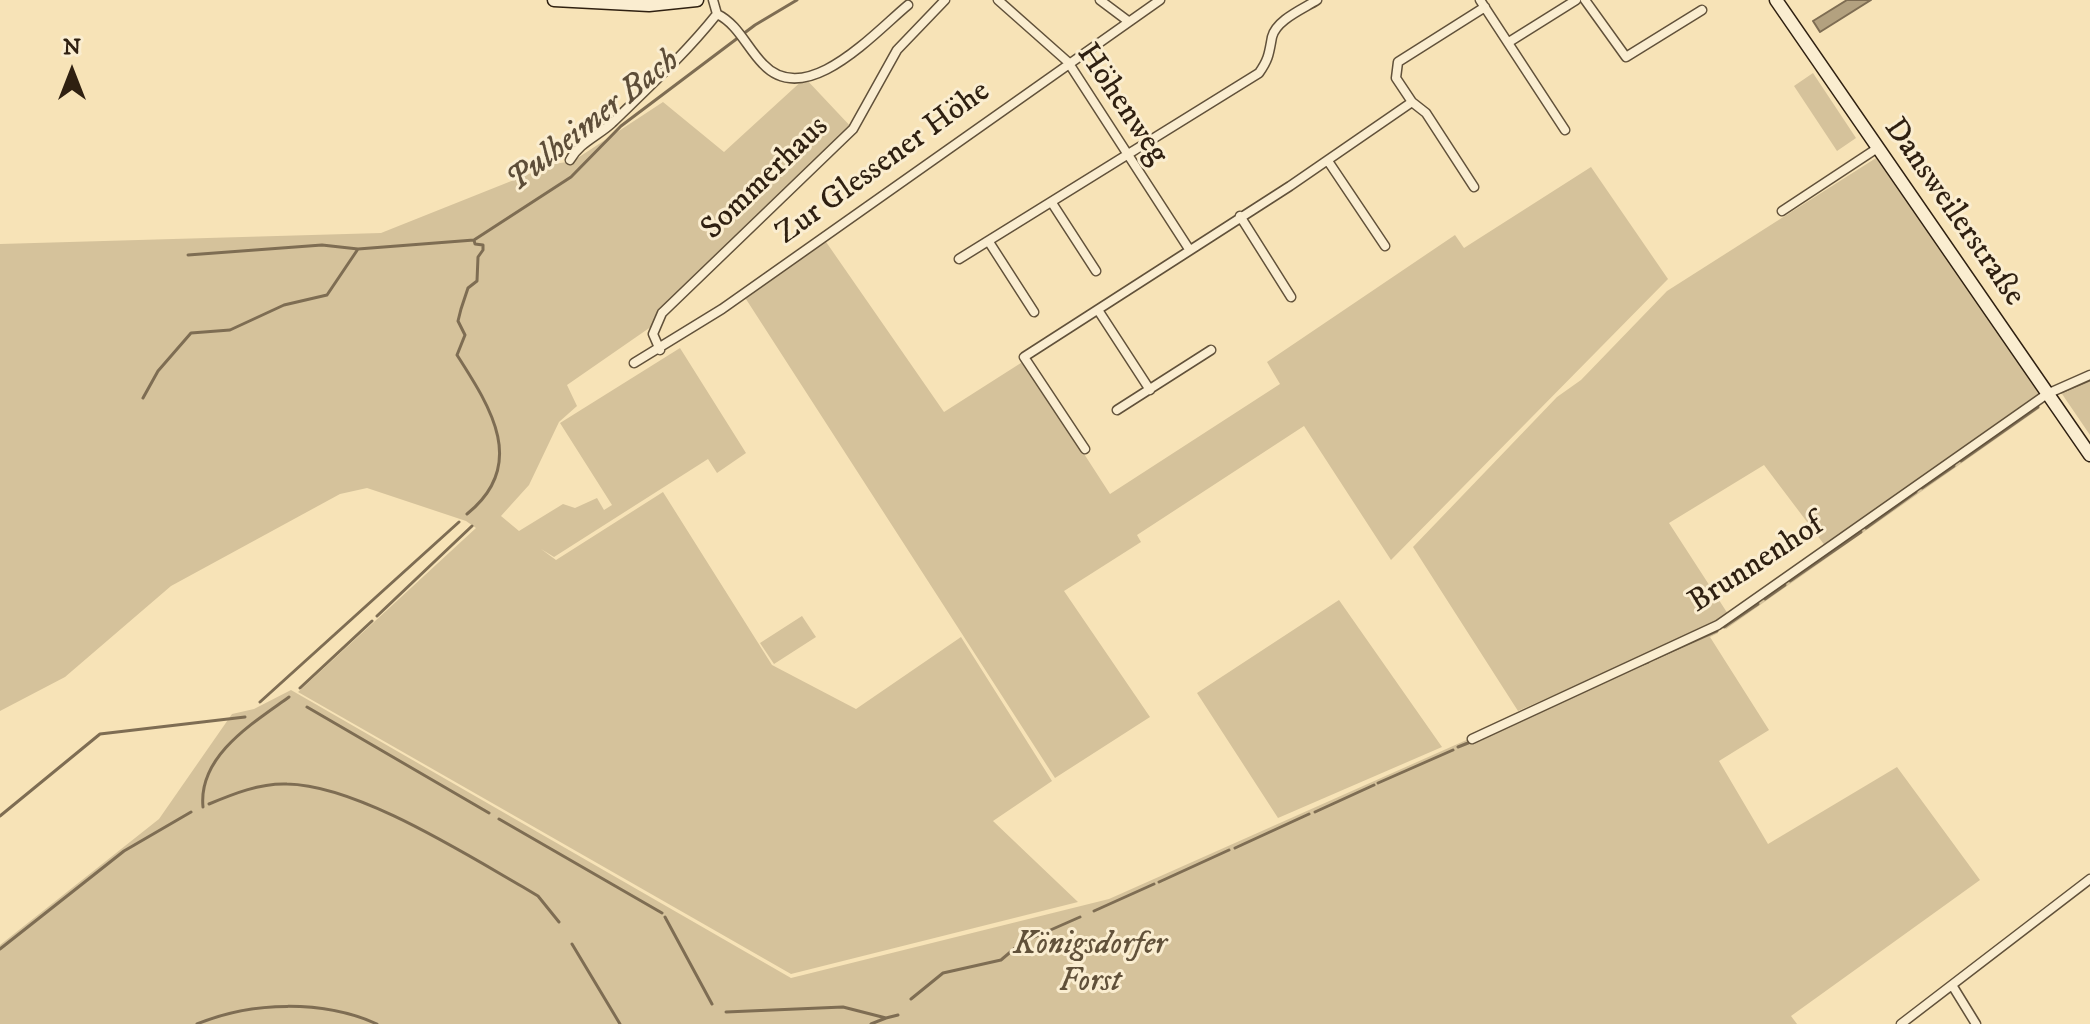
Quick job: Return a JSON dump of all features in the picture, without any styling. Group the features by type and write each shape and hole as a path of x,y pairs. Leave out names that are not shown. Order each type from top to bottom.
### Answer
{"main road":[{"path":"554,0 649,5 697,0"},
{"name":"Dansweilerstraße","path":"1776,0 2090,455"}],"street":[{"path":"713,0 717,14 730,22 766,68 780,77 805,78 828,70 908,5"},
{"name":"Sommerhaus","path":"660,350 654,342 655,324 670,303 845,137 897,50 945,0"},
{"name":"Höhenweg","path":"998,0 1068,62 1189,249"},
{"path":"1100,0 1128,21"},
{"name":"Zur Glessener Höhe","path":"634,363 660,350 742,295 1160,0"},
{"path":"959,259 1259,73 1272,54 1272,35 1280,23 1317,0"},
{"path":"1509,42 1576,0"},
{"path":"1585,0 1626,57 1702,10"},
{"path":"1474,187 1426,113 1412,102 1396,78 1398,62 1482,4 1565,130"},
{"path":"570,160 576,149 602,132 654,83 717,14"},
{"path":"1085,449 1024,357 1328,161 1412,102"},
{"path":"1782,211 1876,149"},
{"path":"1328,161 1385,246"},
{"path":"1052,203 1096,271"},
{"path":"1240,216 1291,297"},
{"path":"989,242 1034,312"},
{"path":"1098,310 1150,390"},
{"path":"1117,410 1211,350"},
{"name":"Brunnenhof","path":"1472,739 1718,625 2047,394 2090,375"},
{"path":"1901,1024 2090,879"},
{"path":"1952,985 1976,1024"}],"green space":[{"path":"1813,73 1856,138 1837,151 1794,86"},
{"path":"805,78 853,129 655,324 567,385 577,406 559,422 529,485 501,516 519,531 563,504 575,508 597,498 604,510 612,505 560,423 680,348 746,453 717,473 708,459 554,557 541,549 556,560 663,492 772,665 856,709 961,637 1052,781 993,821 1078,902 791,974 298,692 476,528 466,521 367,488 340,494 171,586 65,677 0,711 0,244 381,233 554,164 573,161 663,102 724,152"},
{"path":"1876,158 2041,393 1826,547 1764,465 1669,523 1728,614 1715,624 1518,711 1413,547 1557,397 1581,380 1667,291"},
{"path":"1591,167 1668,279 1391,560 1304,426 1137,535 1141,542 1064,591 1150,717 1055,778 744,296 824,239 944,412 1024,361 1110,494 1280,384 1267,362 1455,235 1464,248"},
{"path":"2090,378 2090,435 2060,391"},
{"path":"2037,405 2040,408 1726,629 1723,626"},
{"path":"1339,600 1442,747 1278,818 1197,693"},
{"path":"802,616 816,637 774,664 760,643"},
{"name":"Königsdorfer Forst","path":"1716,629 1718,633 1710,637 1769,730 1719,761 1768,844 1897,767 1980,880 1791,1016 1797,1024 0,1024 0,945 159,819 232,714 254,709 291,690 791,978 1109,899"}],"shaded area":[{"path":"1847,0 1871,0 1820,32 1813,21"}],"waterway":[{"name":"Pulheimer Bach","path":"188,255 322,245 358,249 474,240 571,177 621,126 755,25 797,0"},
{"path":"467,514 485,495 496,476 500,456 498,436 491,416 457,355 465,335 458,321 468,288 477,281 478,257 483,250 483,245 475,244 474,240"},
{"name":"Pulheimer Bach","path":"143,398 158,371 191,333 230,330 284,305 327,295 358,249"},
{"path":"2061,392 2090,380"},
{"path":"1961,461 2038,407"},
{"path":"1922,488 1954,466"},
{"path":"1866,528 1916,492"},
{"path":"260,702 459,522"},
{"path":"377,616 472,526"},
{"path":"1790,581 1861,532"},
{"path":"1765,599 1785,585"},
{"path":"1724,627 1758,604"},
{"path":"300,688 372,621"},
{"path":"1656,658 1717,631"},
{"path":"1640,665 1648,662"},
{"path":"203,807 209,772 219,757 245,730 289,697"},
{"path":"307,707 489,813"},
{"path":"0,816 100,734 245,717"},
{"path":"1458,747 1473,741"},
{"path":"1378,783 1453,750"},
{"path":"209,804 247,790 277,784 314,787 344,796 440,839 523,887 538,896 559,922"},
{"path":"1315,812 1374,785"},
{"path":"0,949 124,851 191,812"},
{"path":"1235,848 1309,814"},
{"path":"499,819 662,913"},
{"path":"1159,882 1229,850"},
{"path":"1094,911 1154,884"},
{"path":"665,917 712,1004"},
{"path":"911,999 943,973 1001,960 1021,943 1080,917"},
{"path":"572,944 620,1024"},
{"path":"197,1024 241,1011 287,1006 334,1011 377,1024"},
{"path":"726,1012 843,1007 886,1018 898,1015"},
{"path":"871,1024 886,1018"}]}
